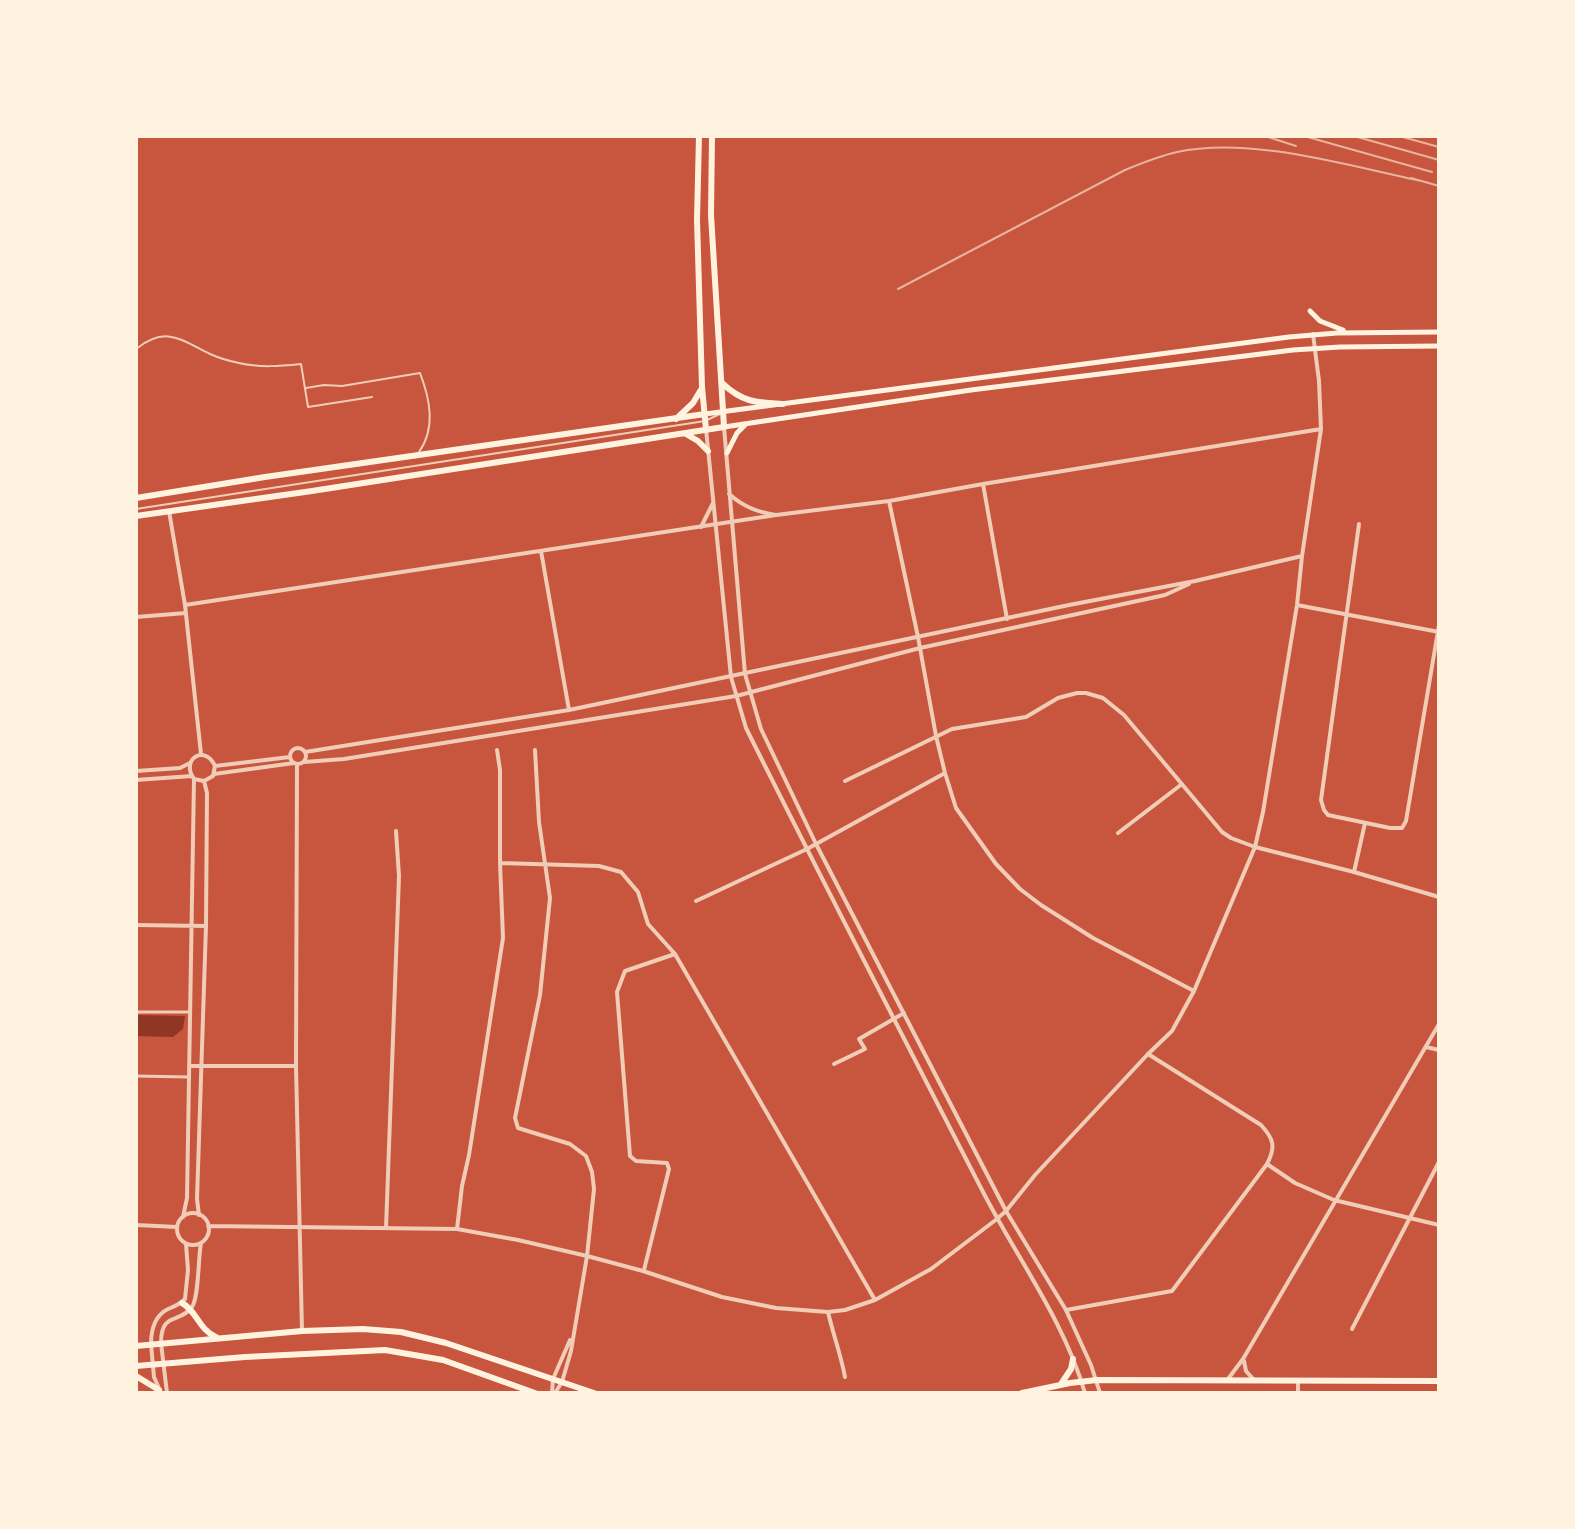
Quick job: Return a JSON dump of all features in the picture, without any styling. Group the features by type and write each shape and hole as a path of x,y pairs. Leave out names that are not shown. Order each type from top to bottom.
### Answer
{"main road":[{"path":"699,136 697,220 705,422"},
{"path":"712,136 711,215 724,427"},
{"path":"1310,311 1327,325 1351,332"},
{"path":"136,516 683,433 723,412 1313,334 1439,332"},
{"path":"136,498 676,419 724,427 986,388 1315,348 1439,346"},
{"path":"722,383 735,395 749,401 783,404"},
{"path":"676,419 693,403 702,387"},
{"path":"727,453 737,433 749,422"},
{"path":"683,433 708,451"},
{"path":"182,1303 191,1309 209,1334 220,1338"},
{"path":"136,1346 302,1331 363,1329 401,1332 446,1343 594,1393"},
{"path":"136,1366 385,1350 443,1360 535,1393"},
{"path":"1057,1386 1067,1377 1073,1359"},
{"path":"136,1376 162,1392"},
{"path":"1022,1393 1097,1380 1437,1380"}],"street":[{"path":"208,1226 457,1229 587,1256 722,1297 776,1308 828,1312 875,1300 931,1269 997,1219 1172,1031 1194,991 1255,847 1297,605 1321,429 1313,334"},
{"path":"705,422 731,677 746,728 997,1219 1053,1313 1085,1393"},
{"path":"724,427 745,674 761,729 816,844 1006,1211 1066,1310 1100,1393"},
{"path":"185,605 776,515 889,501 1321,429"},
{"path":"983,484 1007,619"},
{"path":"729,494 741,505 776,515"},
{"path":"701,527 714,501"},
{"path":"889,501 936,736 956,808 996,864 1020,889 1093,938 1194,991"},
{"path":"169,511 185,605 201,755"},
{"path":"1359,524 1321,800 1328,815 1402,828 1406,821 1439,625"},
{"path":"541,551 569,710"},
{"path":"290,757 296,749 305,752 569,710 1195,581 1302,556"},
{"path":"214,774 344,759 736,696 920,648 1165,595 1195,581"},
{"path":"1297,605 1438,632"},
{"path":"136,617 186,613"},
{"path":"845,781 959,727 1026,717 1058,698 1086,693 1103,698 1124,715 1222,832 1231,838 1439,897"},
{"path":"457,1229 503,938 497,750"},
{"path":"535,750 539,822 550,898 540,995 515,1118 518,1128 570,1144 586,1156 594,1189 587,1256 568,1363 562,1382 554,1393"},
{"path":"304,762 305,752"},
{"path":"136,771 180,768 201,755 210,758 215,766 214,774 204,781 193,777 136,780"},
{"path":"215,766 290,757"},
{"path":"290,757 295,764 296,1066 302,1331"},
{"path":"190,763 189,770 193,777 187,1198 183,1217 177,1227 178,1237 186,1244 201,1243"},
{"path":"696,901 807,849 945,773"},
{"path":"199,1215 206,926 207,793 204,781"},
{"path":"1118,833 1182,784"},
{"path":"1354,872 1365,823"},
{"path":"386,1229 399,876 396,831"},
{"path":"500,863 599,866 621,872 638,892 648,924 675,954 875,1300"},
{"path":"136,925 206,926"},
{"path":"643,1271 669,1169 667,1163 636,1161 630,1156 617,992 625,971 675,954"},
{"path":"136,1012 190,1012"},
{"path":"834,1064 865,1049 859,1039 904,1013"},
{"path":"1227,1380 1243,1359 1439,1024"},
{"path":"1426,1047 1439,1050"},
{"path":"1066,1310 1172,1291 1272,1154 1273,1143 1261,1125 1148,1054"},
{"path":"189,1066 296,1066"},
{"path":"136,1076 189,1077"},
{"path":"1352,1329 1439,1162"},
{"path":"1267,1164 1295,1183 1334,1200 1439,1225"},
{"path":"162,1392 162,1331 169,1320 191,1309 196,1297 201,1243 207,1236 208,1226 199,1215 183,1217"},
{"path":"136,1225 177,1227"},
{"path":"162,1392 152,1365 153,1327 166,1310 182,1303 186,1296 186,1244"},
{"path":"828,1312 841,1352 845,1377"},
{"path":"554,1393 553,1379 573,1334"},
{"path":"1243,1359 1246,1371 1254,1380"},
{"path":"1298,1380 1298,1393"}],"lane":[{"path":"136,349 152,339 170,337 189,341 210,354 238,363 269,366 301,364 308,407 372,397"},
{"path":"305,388 342,386 420,373 431,420 423,445 414,455"},
{"path":"136,509 705,422"}],"shaded area":[{"path":"136,1015 185,1016 183,1029 173,1037 136,1036"}],"railway":[{"path":"1265,136 1296,146"},
{"path":"1304,136 1432,172"},
{"path":"1354,136 1439,160"},
{"path":"1399,136 1439,147"},
{"path":"898,289 1125,170 1177,152 1205,148 1267,150 1421,181"},
{"path":"1411,178 1439,186"}]}
